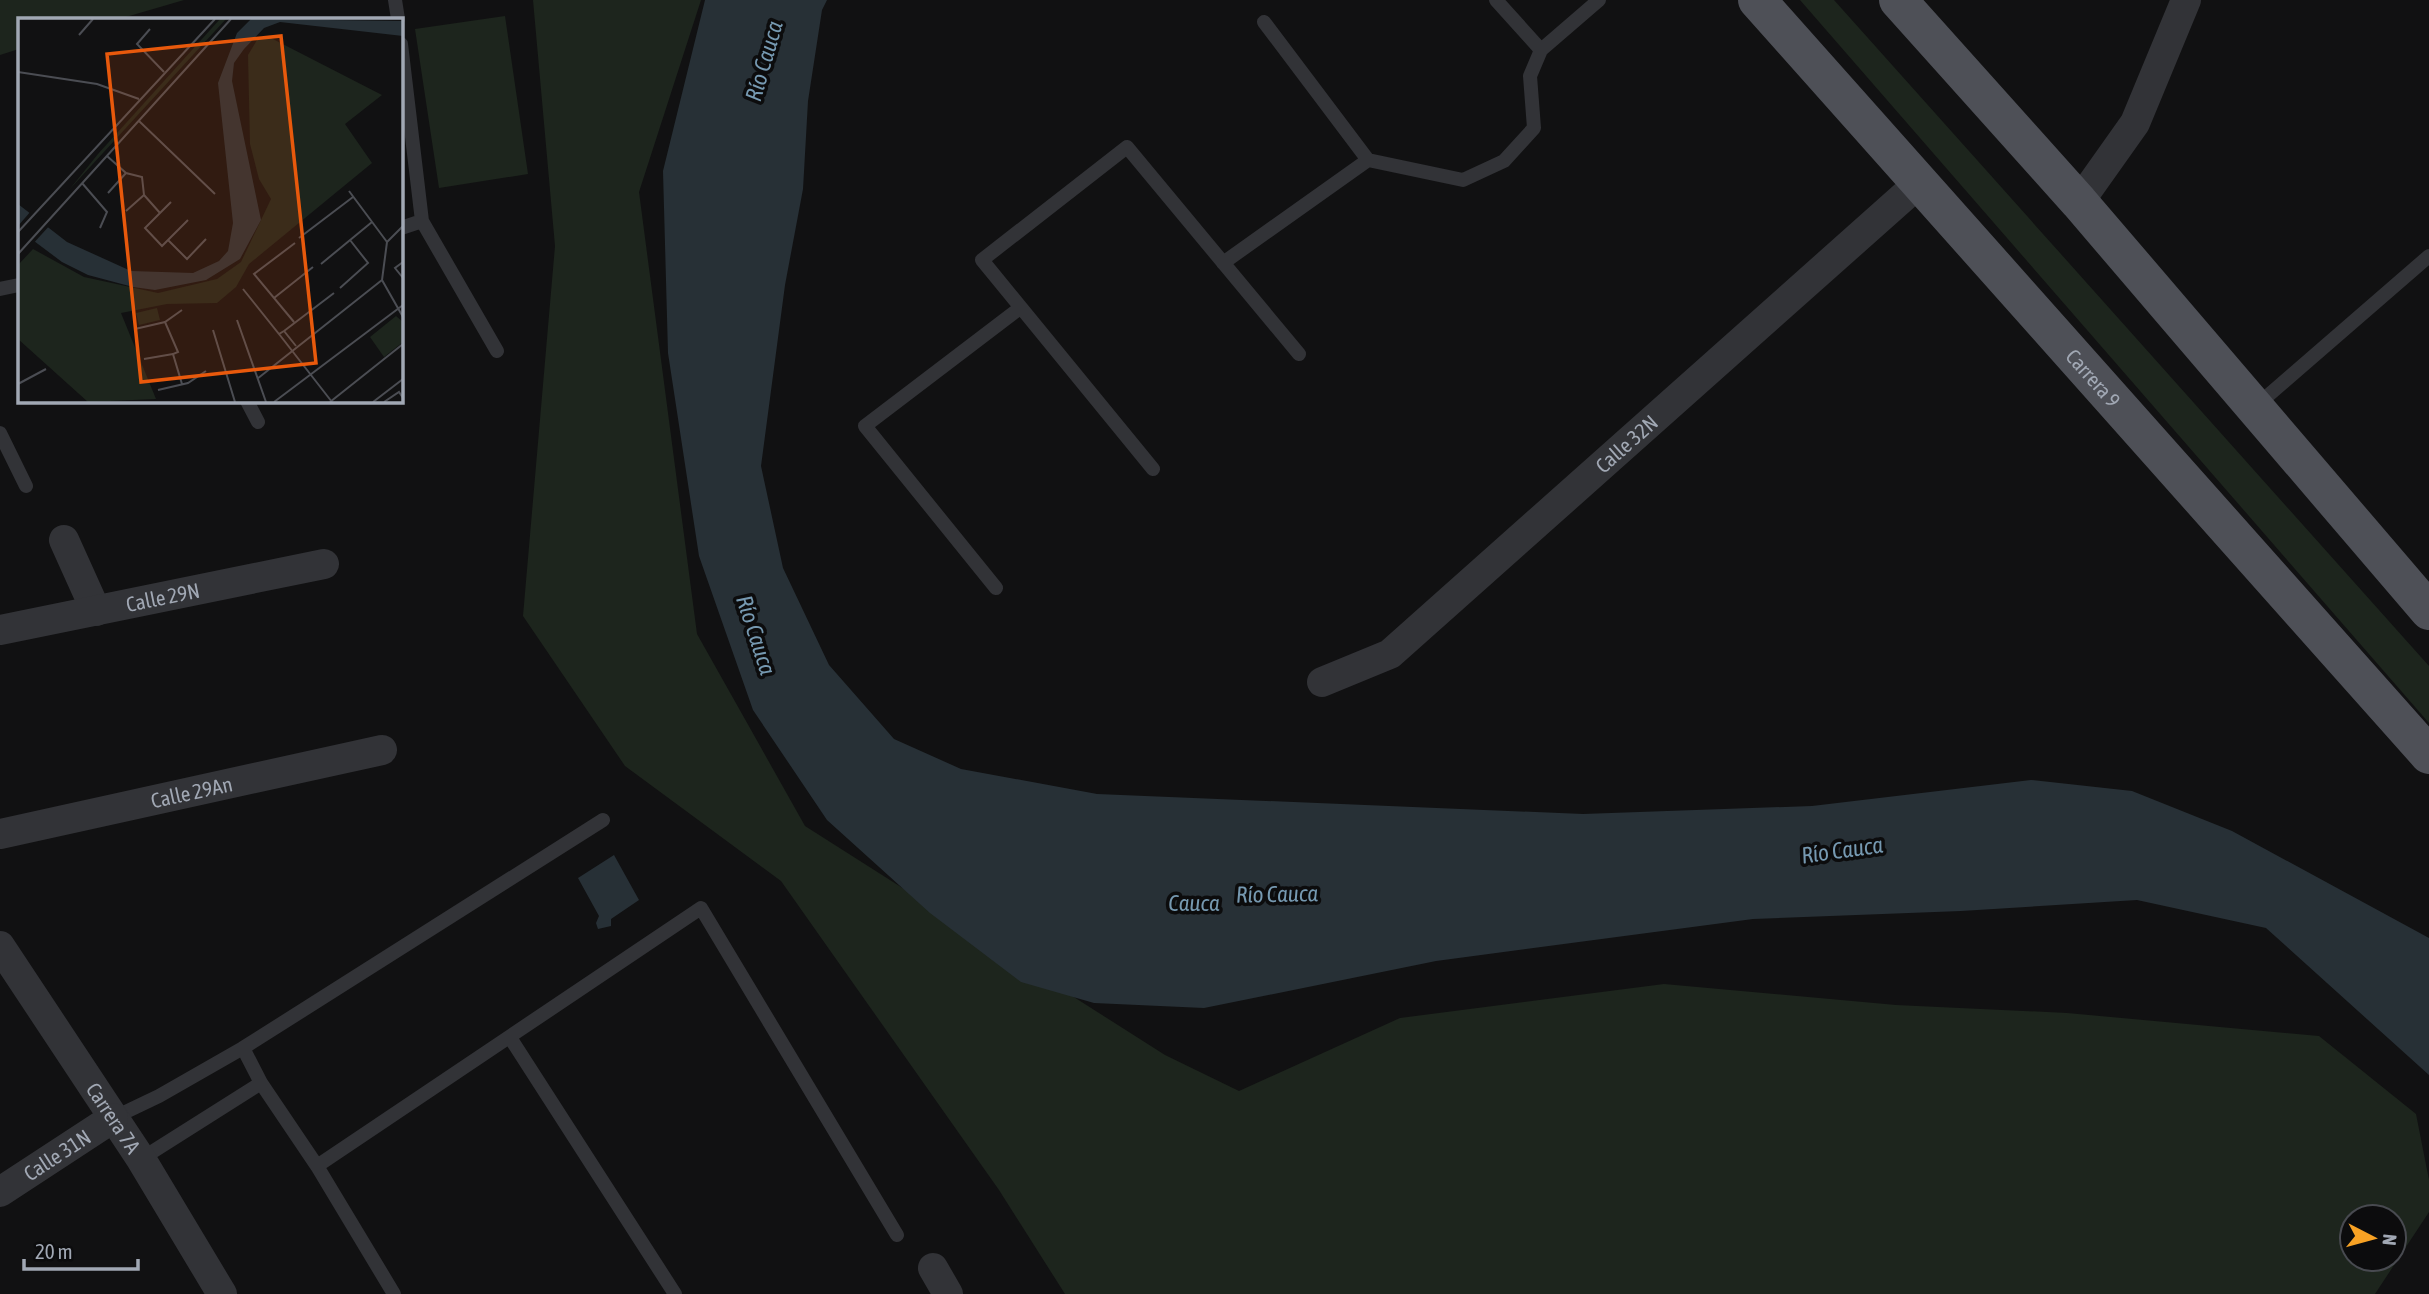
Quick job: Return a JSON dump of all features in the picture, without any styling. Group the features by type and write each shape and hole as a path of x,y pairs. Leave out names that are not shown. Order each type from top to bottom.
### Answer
{"main road":[{"name":"Carrera 9","path":"1757,0 2429,755"},
{"path":"1898,0 2079,202 2429,611"}],"street":[{"path":"2079,202 2135,123 2186,0"},
{"name":"Calle 32N","path":"1322,682 1390,654 1919,183"},
{"path":"64,540 96,611"},
{"name":"Calle 29N","path":"0,630 324,564"},
{"name":"Calle 29An","path":"0,834 382,750"},
{"name":"Carrera 7A","path":"0,946 141,1158 222,1294"},
{"name":"Calle 31N","path":"0,1192 113,1118"},
{"path":"933,1268 948,1294"}],"lane":[{"path":"395,0 398,18"},
{"path":"1496,0 1541,50"},
{"path":"1264,22 1368,160 1463,180 1504,161 1534,128 1530,76 1541,50 1599,0"},
{"path":"402,52 422,221 497,351"},
{"path":"1153,470 982,260 1127,146 1299,354"},
{"path":"1223,263 1368,160"},
{"path":"402,228 422,221"},
{"path":"2255,407 2429,256"},
{"path":"0,289 18,285"},
{"path":"996,588 864,426 1020,308"},
{"path":"248,402 258,422"},
{"path":"0,433 26,486"},
{"path":"113,1118 159,1096 243,1048 603,820"},
{"path":"317,1166 701,908 897,1235"},
{"path":"511,1038 675,1294"},
{"path":"243,1048 261,1083 317,1166 394,1294"},
{"path":"141,1158 261,1083"}],"shaded area":[{"path":"0,0 184,0 122,18 18,18 18,49 0,55"},
{"path":"533,0 701,0 639,192 697,634 805,826 1165,1055 1239,1091 1400,1018 1664,984 1896,1005 2067,1013 2319,1036 2416,1114 2429,1180 2429,1212 2408,1244 2408,1203 2338,1203 2338,1273 2389,1273 2375,1294 1065,1294 999,1190 781,881 625,766 523,616 555,246"},
{"path":"1800,0 1834,0 2429,666 2429,723"},
{"path":"505,16 528,174 439,188 415,29"}],"water":[{"name":"Cauca","path":"705,0 827,0 822,10 808,101 803,189 785,285 761,466 783,568 829,665 894,739 961,769 1097,794 1583,814 1812,806 2031,780 2132,791 2232,831 2429,938 2429,1075 2266,928 2137,900 1961,911 1753,919 1436,961 1204,1008 1094,1003 1021,982 930,913 827,820 753,710 699,556 668,353 663,171"},
{"path":"614,855 639,900 611,919 611,926 598,929 596,923 599,916 578,878"}],"water label":[{"name":"Río Cauca","path":"764,61"},
{"name":"Río Cauca","path":"756,635"},
{"name":"Río Cauca","path":"1842,850"},
{"name":"Río Cauca","path":"1277,894"}]}
